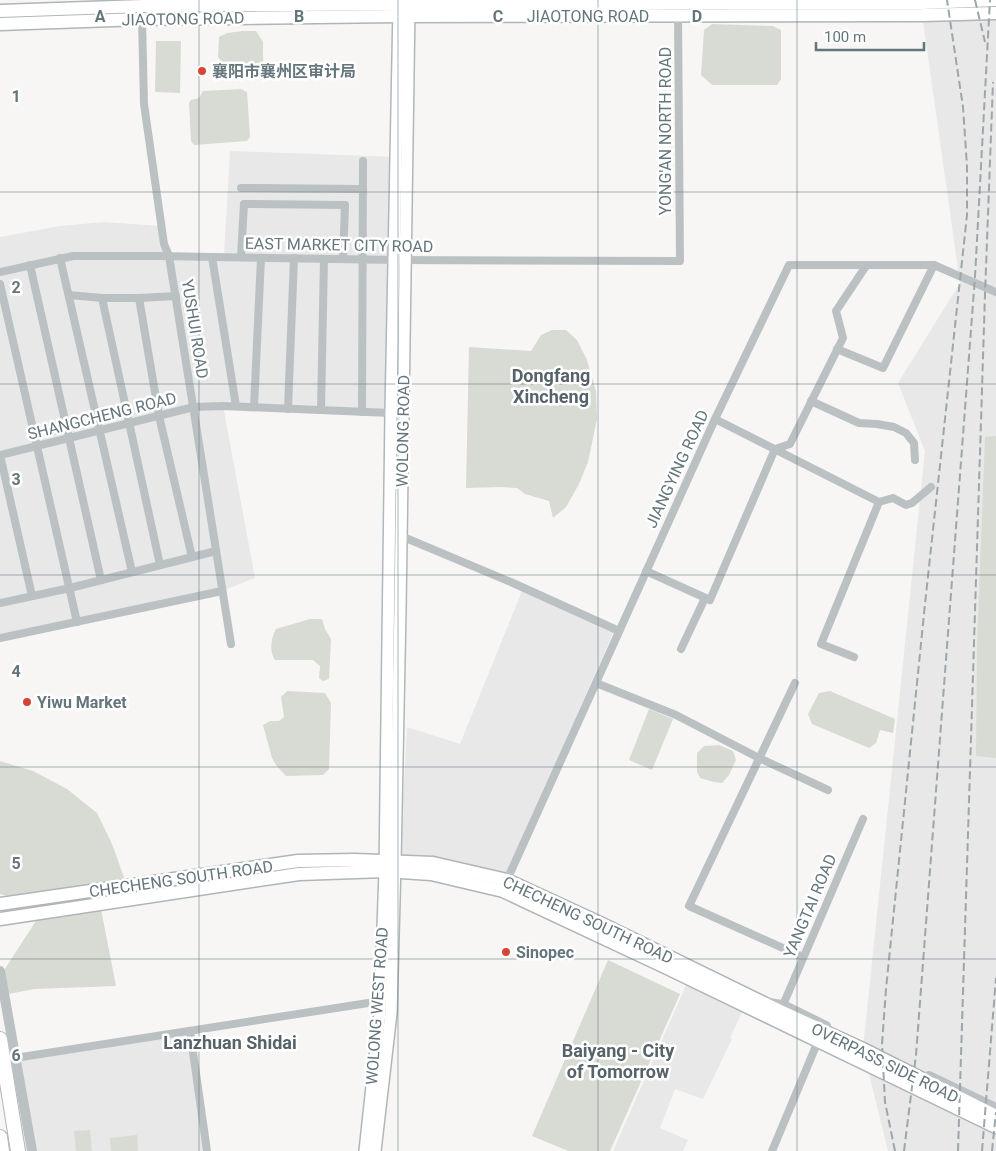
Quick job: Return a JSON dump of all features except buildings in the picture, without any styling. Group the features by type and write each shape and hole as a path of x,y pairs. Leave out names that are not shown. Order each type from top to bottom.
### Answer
{"highway":[{"path":"0,1039 18,1151"},
{"path":"0,1137 2,1151"}],"main road":[{"name":"JIAOTONG ROAD","path":"0,11 144,6 404,7 530,6 678,1 921,3 996,0"},
{"name":"JIAOTONG ROAD","path":"0,24 404,7 678,16 996,13"},
{"name":"WOLONG ROAD","path":"390,866 401,536 400,260 404,7"},
{"name":"WOLONG ROAD","path":"390,866 391,413 400,260"},
{"name":"CHECHENG SOUTH ROAD","path":"0,904 298,861 355,860 431,874 503,892 764,1009 863,1049 996,1116"},
{"name":"CHECHENG SOUTH ROAD","path":"0,919 299,874 433,863 508,880 598,922 996,1127"},
{"name":"WOLONG WEST ROAD","path":"365,1151 381,1002 390,866"},
{"name":"WOLONG WEST ROAD","path":"376,1151 391,1013 390,866"},
{"path":"0,894 23,902"},
{"path":"0,928 16,916"}],"street":[{"name":"YONG'AN NORTH ROAD","path":"678,1 680,261"},
{"name":"YUSHUI ROAD","path":"142,19 144,104 164,244 169,256 176,296 231,644"},
{"path":"362,161 362,412"},
{"path":"242,188 362,189"},
{"path":"241,257 244,204 345,205 343,260"},
{"name":"EAST MARKET CITY ROAD","path":"0,272 72,256 343,260 680,261"},
{"path":"212,257 236,406"},
{"path":"60,258 132,572"},
{"path":"254,407 261,258"},
{"path":"288,408 294,258"},
{"path":"321,410 324,259"},
{"path":"30,265 101,580"},
{"name":"JIANGYING ROAD","path":"508,880 618,631 715,419 789,265 934,265 996,292"},
{"path":"837,349 883,368 934,265"},
{"path":"646,571 710,600 775,449 790,444 843,338 836,311 866,266"},
{"path":"0,284 4,315 37,446 77,622"},
{"path":"69,295 102,298 176,296"},
{"path":"102,298 160,565"},
{"path":"139,298 158,416 192,557"},
{"path":"811,402 859,424 877,424 894,427 906,433 914,443 915,460"},
{"name":"SHANGCHENG ROAD","path":"0,455 194,407 236,406 391,413"},
{"path":"715,419 879,502 893,498 906,505 912,503 932,487"},
{"path":"0,455 32,596"},
{"path":"854,657 821,644 879,502"},
{"path":"401,536 513,583 618,631"},
{"path":"0,603 70,588 216,551"},
{"path":"0,638 222,592"},
{"path":"681,650 705,598"},
{"path":"596,683 676,715 759,758 828,790"},
{"path":"795,683 689,906 803,957"},
{"name":"YANGTAI ROAD","path":"783,1005 863,819"},
{"path":"0,970 32,1151"},
{"path":"15,1058 381,1002"},
{"name":"OVERPASS SIDE ROAD","path":"996,1108 783,1005 764,1009 782,1030 996,1134"},
{"path":"190,1031 207,1151"},
{"path":"772,1151 816,1046"}],"shaded area":[{"path":"920,0 996,0 996,1151 888,1151 863,1049 925,451 898,383 960,283"},
{"path":"712,24 773,26 781,30 781,79 777,85 712,85 701,75 704,30"},
{"path":"256,31 263,42 263,63 256,75 245,79 238,77 233,71 223,65 218,57 219,37 227,33"},
{"path":"156,41 181,41 180,93 155,92"},
{"path":"241,89 247,92 250,137 247,141 194,145 191,141 189,103 191,100 199,98 203,91"},
{"path":"230,151 396,157 391,413 223,406 255,578 222,591 0,638 0,237 60,226 104,222 161,226 169,256 224,257"},
{"path":"552,330 566,330 577,340 587,360 596,391 597,419 588,462 579,484 566,507 553,518 549,501 525,494 517,488 466,488 469,347 531,351 541,335"},
{"path":"996,436 996,758 976,756 977,646 985,437"},
{"path":"522,591 613,633 507,873 410,855 400,856 407,727 460,744"},
{"path":"310,619 322,619 331,639 329,679 323,681 319,678 320,666 313,660 275,660 271,649 276,629"},
{"path":"287,691 325,693 331,703 329,769 323,775 286,776 272,758 263,725 270,721 279,721 284,717 281,697"},
{"path":"830,691 895,719 893,733 880,730 876,743 869,748 812,724 808,714 819,693"},
{"path":"649,709 673,719 652,770 629,760"},
{"path":"719,745 733,751 736,760 729,775 722,783 700,778 697,772 697,753 704,746"},
{"path":"0,761 33,771 67,789 97,813 112,844 125,880 6,896 0,894"},
{"path":"100,904 116,986 34,989 4,995 1,975 41,913"},
{"path":"608,960 680,994 610,1151 568,1151 532,1136"},
{"path":"688,981 744,1008 730,1038 732,1039 703,1099 675,1089 660,1128 688,1140 683,1151 613,1151"},
{"path":"188,1035 205,1151 35,1151 21,1060"},
{"path":"90,1130 92,1151 76,1151 74,1131"},
{"path":"137,1135 138,1151 111,1151 110,1138"}],"railway":[{"path":"895,1151 885,1102 882,1044 886,989 967,215 967,166 963,107 947,0"},
{"path":"975,0 985,42"},
{"path":"904,1151 916,1055 975,277 990,0"},
{"path":"958,1151 993,82"},
{"path":"982,1151 996,978"},
{"path":"992,1151 996,1112"}],"place":[{"name":"襄阳市襄州区审计局","path":"202,71"},
{"name":"Yiwu Market","path":"27,702"},
{"name":"Sinopec","path":"506,952"}],"district":[{"name":"Dongfang Xincheng","path":"551,385"},
{"name":"Lanzhuan Shidai","path":"230,1042"},
{"name":"Baiyang - City of Tomorrow","path":"618,1060"}]}
